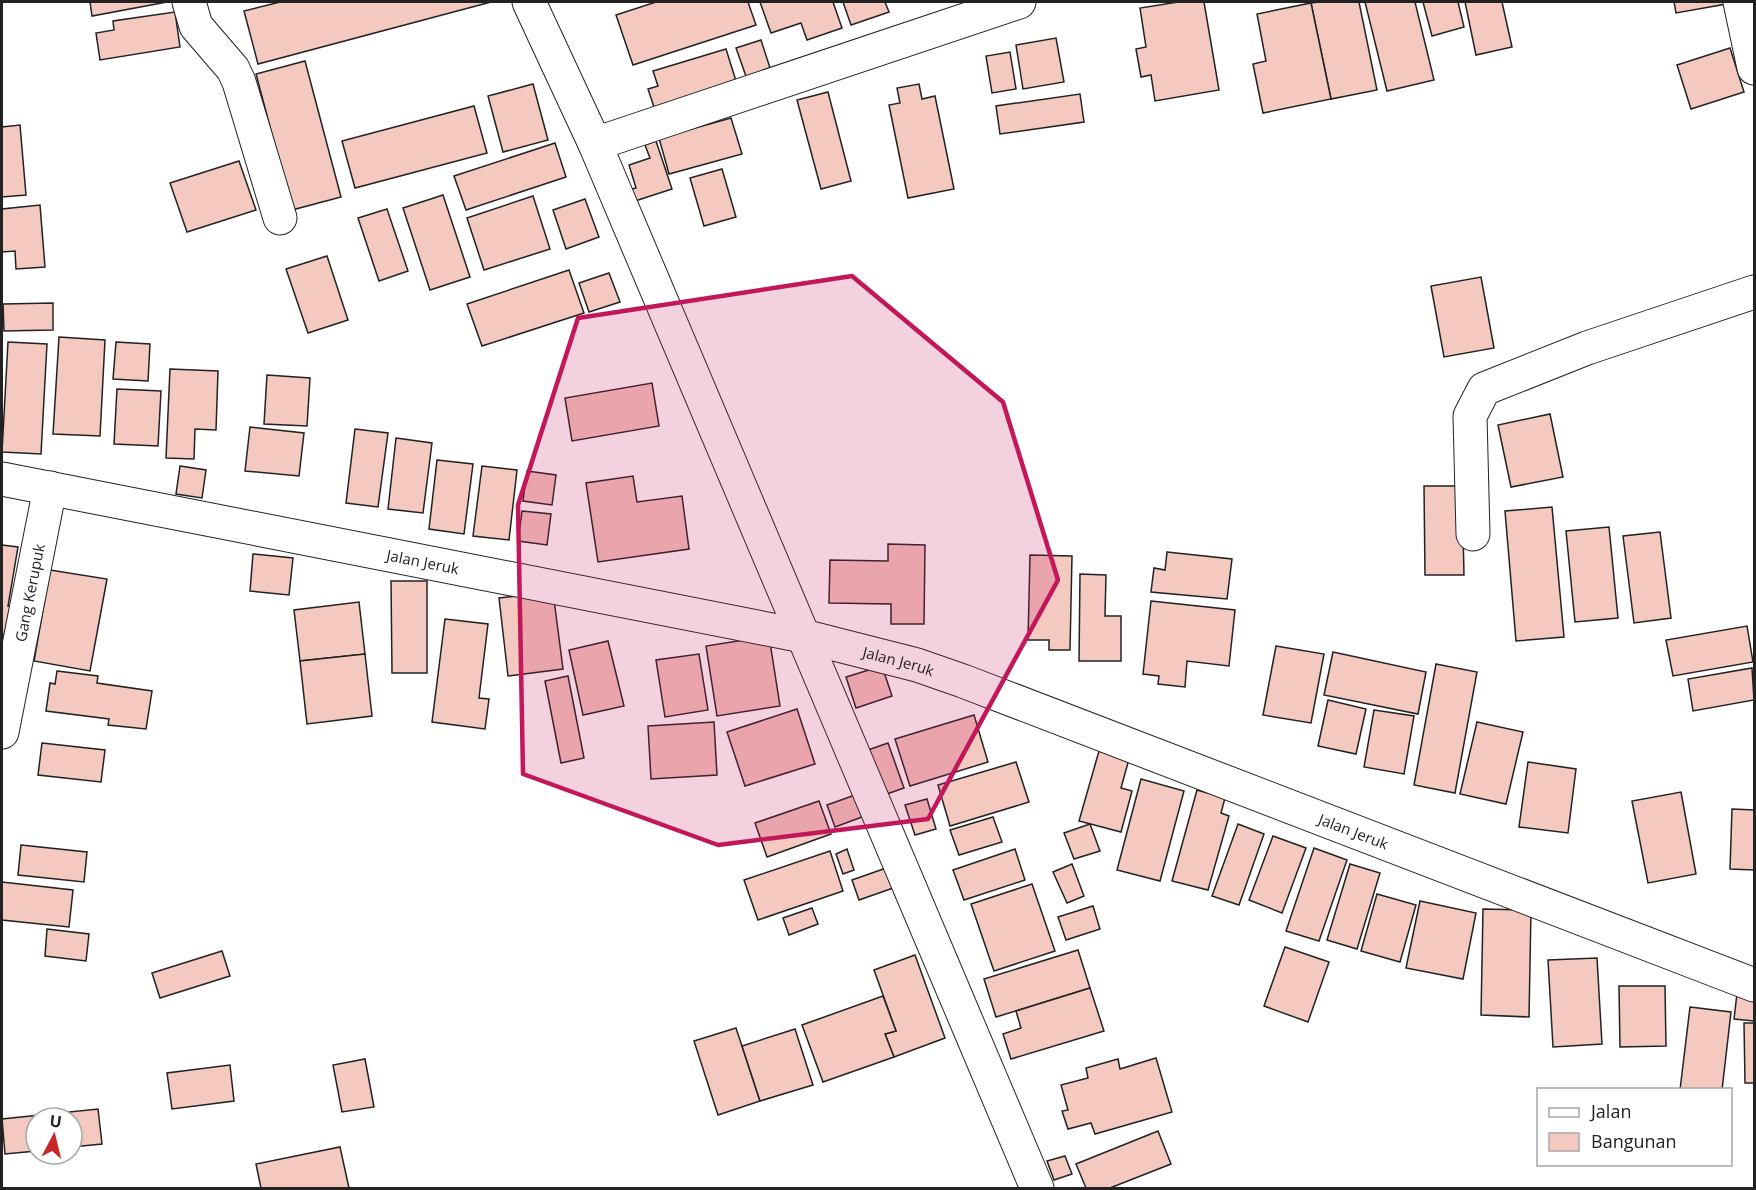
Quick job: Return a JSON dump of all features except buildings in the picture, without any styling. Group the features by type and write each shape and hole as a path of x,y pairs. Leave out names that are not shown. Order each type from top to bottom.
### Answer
{"street":[{"path":"189,2 196,26 232,69 239,82 280,218"},
{"path":"529,2 595,144 1037,1188"},
{"path":"595,144 1019,2"},
{"path":"1740,2 1755,68"},
{"path":"1473,534 1470,416 1484,389 1587,348 1755,292"},
{"name":"Jalan Jeruk","path":"2,479 803,636 917,665 1755,985"},
{"name":"Gang Kerupuk","path":"2,732 50,488"}],"highlighted area":[{"path":"852,276 1003,402 1058,580 928,819 718,845 523,774 518,505 578,318"}]}
